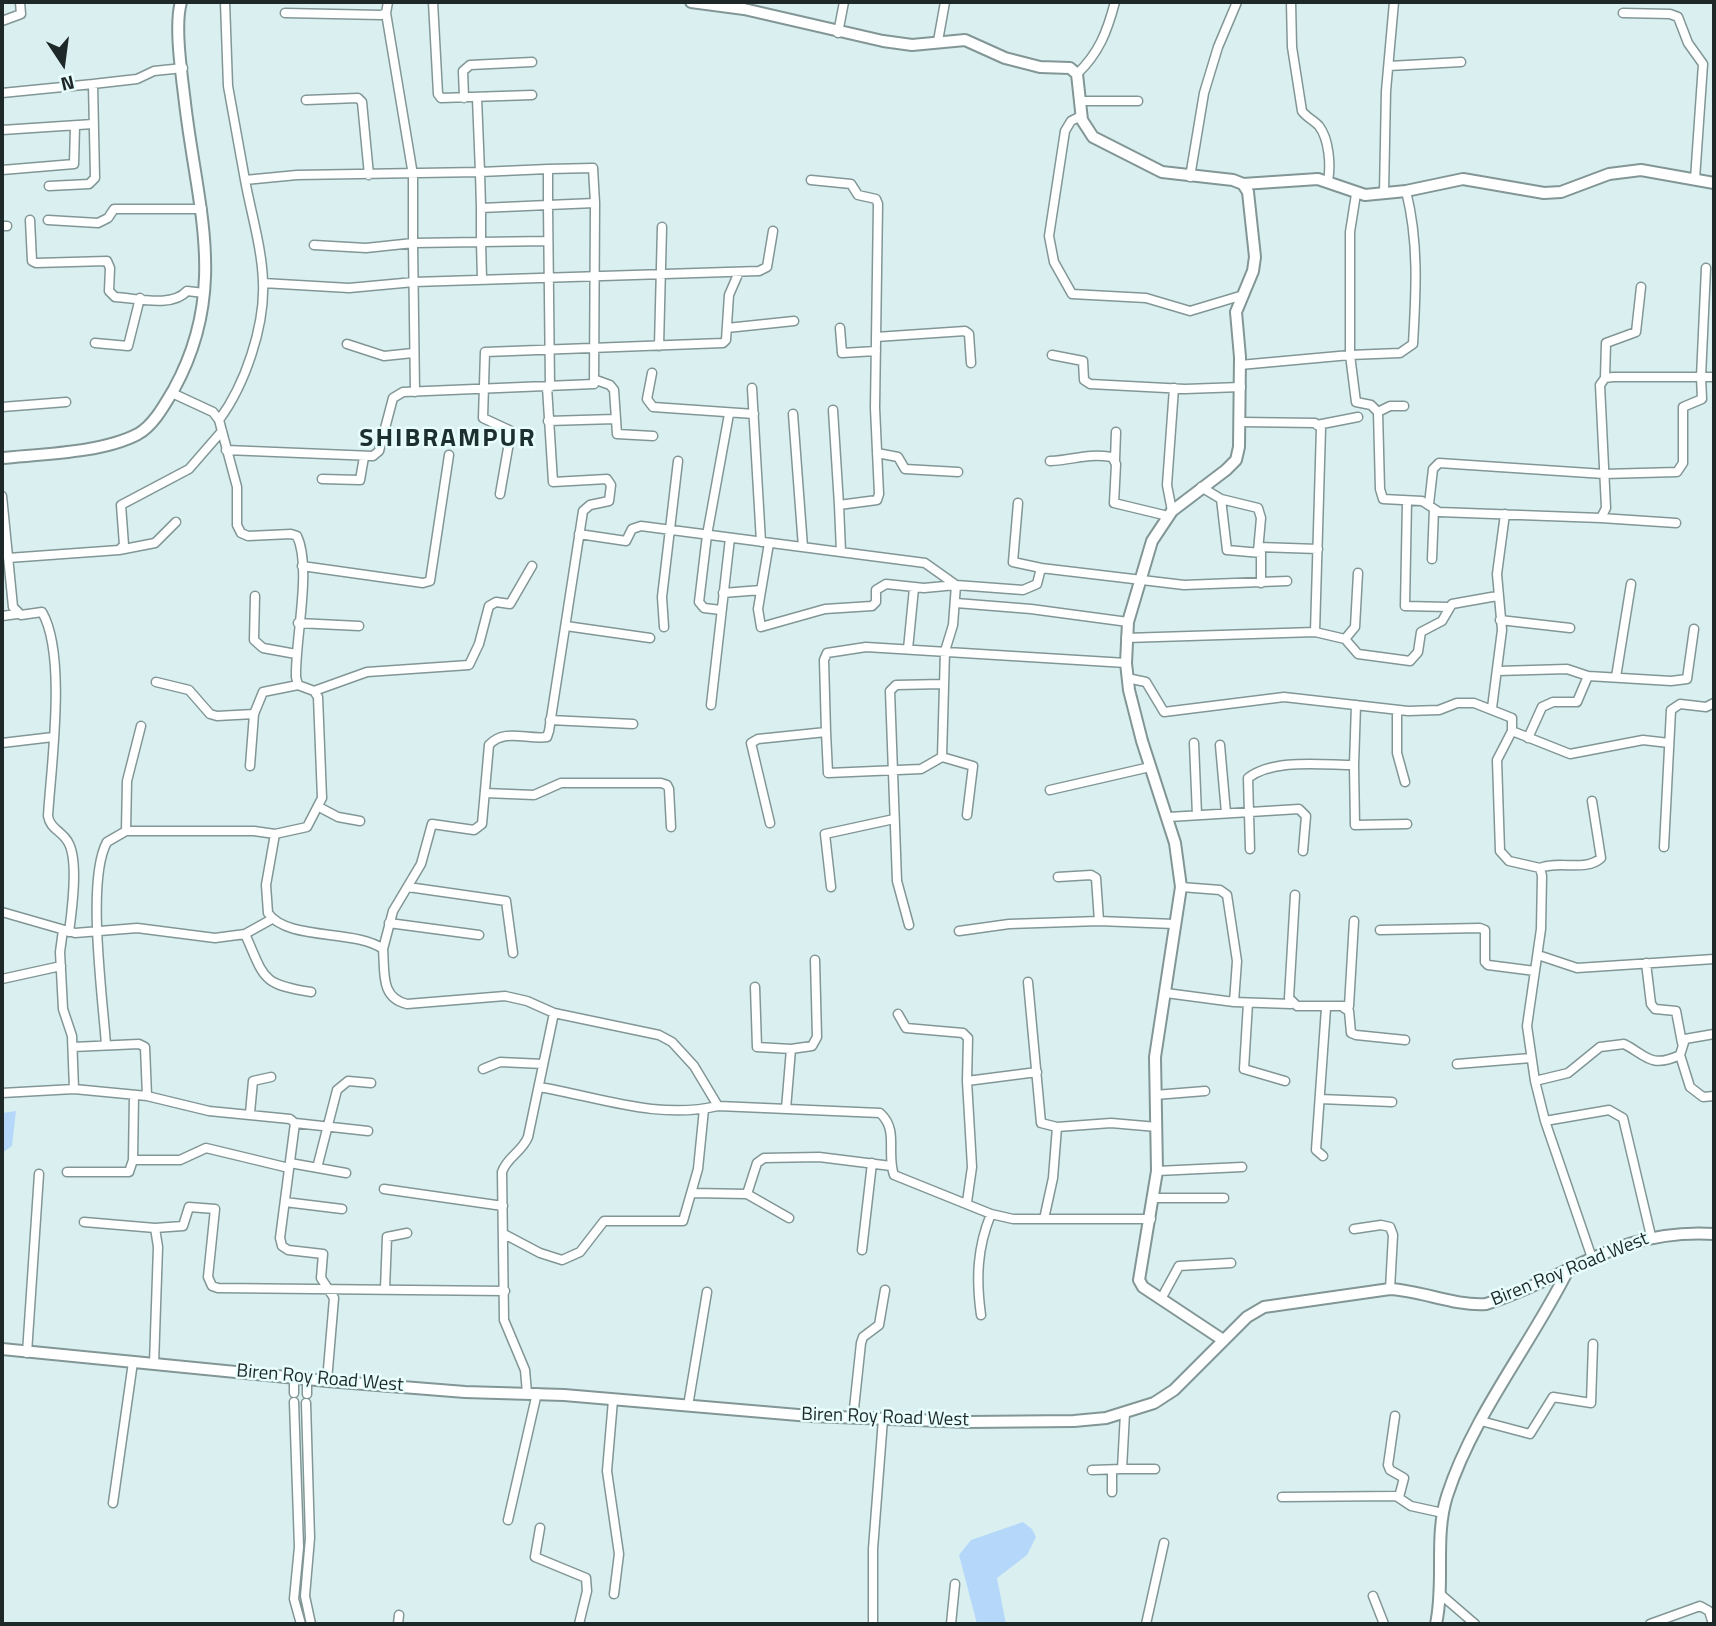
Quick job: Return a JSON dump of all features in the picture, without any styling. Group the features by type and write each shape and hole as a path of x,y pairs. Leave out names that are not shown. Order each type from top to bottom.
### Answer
{"street":[{"path":"2,21 21,14 20,2"},
{"path":"2,458 122,440 151,424 172,393 196,340 204,293 207,243 191,152 183,68 181,2"},
{"path":"219,420 236,393 251,350 263,283 228,86 225,2"},
{"path":"388,2 386,13 414,175 415,392"},
{"path":"433,2 438,94 446,99 532,96"},
{"path":"691,2 744,9 838,33 900,43 965,40 1005,58 1040,67 1070,68 1077,74 1081,116 1093,136 1118,152 1162,172 1190,177 1243,184 1287,179 1328,181 1356,194 1406,191 1463,179 1552,192 1625,171 1714,183"},
{"path":"838,33 844,2"},
{"path":"938,41 945,2"},
{"path":"1077,74 1094,57 1102,44 1115,2"},
{"path":"1190,177 1204,93 1218,47 1237,2"},
{"path":"1291,2 1292,47 1302,111 1317,124 1323,134 1329,161 1328,181"},
{"path":"1384,193 1394,2"},
{"path":"285,13 386,13"},
{"path":"1623,13 1670,14 1678,17 1688,43 1703,64 1695,179"},
{"path":"464,98 466,67 532,62"},
{"path":"1389,66 1461,62"},
{"path":"2,93 137,79 154,71 183,68"},
{"path":"49,186 93,182 93,84"},
{"path":"306,100 358,98 362,102 369,175"},
{"path":"477,98 482,279"},
{"path":"1079,101 1138,101"},
{"path":"1081,116 1070,121 1065,131 1049,236 1054,262 1067,289 1079,296 1146,298 1190,311 1240,296"},
{"path":"2,130 93,124"},
{"path":"2,170 74,164 75,127"},
{"path":"245,180 297,175 414,175 593,168 596,380"},
{"path":"548,169 548,421 553,482 607,480 611,485 609,501 586,507 579,534 547,737 503,735 489,744 480,828 474,830 432,824 421,864 389,923 383,949 386,988 397,1001 407,1004 505,996 527,1001 554,1013 647,1031 666,1039 694,1066 718,1106"},
{"path":"811,180 851,184 858,195 878,201 876,351 879,494 877,500 839,505"},
{"path":"1223,1340 1143,1287 1139,1280 1155,1198 1157,1171 1155,1057 1181,887 1169,817 1150,767 1127,678 1126,638 1128,622 1152,541 1170,514 1236,460 1241,422 1241,387 1236,312 1255,257 1251,202 1243,184"},
{"path":"1240,365 1400,353 1413,344 1417,265 1413,219 1406,191"},
{"path":"1356,194 1350,232 1350,355 1356,402 1371,405 1378,412 1380,495 1390,501 1407,501 1432,507 1506,514 1676,523"},
{"path":"481,208 595,203"},
{"path":"48,220 98,223 108,218 114,209 202,209"},
{"path":"30,220 32,261 107,261 110,295 177,300 187,291 204,293"},
{"path":"659,346 662,227"},
{"path":"263,283 349,288 482,279 759,271 766,267 773,231"},
{"path":"314,245 366,248 413,243 548,241"},
{"path":"1432,559 1433,470 1439,463 1604,474 1670,474 1682,468 1683,407 1702,400 1706,268"},
{"path":"500,494 511,431 482,418 481,390 485,352 548,352 723,343 727,328 729,295 739,272"},
{"path":"1601,518 1606,508 1600,385 1605,378 1606,343 1636,332 1641,287"},
{"path":"95,342 128,346 140,298"},
{"path":"727,328 794,321"},
{"path":"840,328 842,353 876,351"},
{"path":"876,337 965,331 969,334 971,363"},
{"path":"347,344 384,356 413,353"},
{"path":"1052,355 1083,361 1087,383 1174,388 1241,387"},
{"path":"652,373 647,399 653,407 754,414"},
{"path":"1605,378 1714,377"},
{"path":"226,450 364,457 379,451 393,398 402,393 589,386 596,380"},
{"path":"596,380 610,385 614,390 615,430 620,435 653,436"},
{"path":"752,388 765,542 758,624 762,627 825,608 872,606 880,585 914,588 956,585 1023,590 1037,584 1041,568"},
{"path":"1170,514 1167,485 1174,388"},
{"path":"172,393 213,412 219,420 237,487 237,525 241,533 248,536 297,536 302,566 296,654 298,685"},
{"path":"2,407 66,402"},
{"path":"1378,412 1390,406 1404,406"},
{"path":"833,410 841,552"},
{"path":"721,610 704,608 699,602 707,535 729,414"},
{"path":"793,414 803,547"},
{"path":"1241,422 1317,425 1358,417"},
{"path":"548,421 615,419"},
{"path":"1315,632 1322,437 1317,425"},
{"path":"119,550 124,545 121,505 189,469 222,431"},
{"path":"1116,432 1114,503 1170,514"},
{"path":"877,453 898,457 905,469 958,472"},
{"path":"1050,461 1075,459 1089,454 1115,460"},
{"path":"302,566 423,583 430,581 449,455"},
{"path":"322,480 360,480 364,457"},
{"path":"664,627 662,597 678,461"},
{"path":"1201,487 1221,499 1258,508 1261,517 1261,583"},
{"path":"2,496 6,554 13,607 17,614"},
{"path":"1221,499 1227,550 1318,549"},
{"path":"1407,501 1405,606 1448,607 1497,596"},
{"path":"1018,503 1013,562 1139,581 1195,585 1287,582"},
{"path":"1492,708 1498,671 1500,620 1496,574 1506,514"},
{"path":"6,554 119,550 155,543 176,522"},
{"path":"579,534 625,541 636,527 925,563 956,585"},
{"path":"710,705 730,538"},
{"path":"250,766 254,714 263,692 298,685 314,691 367,672 469,665 479,644 488,606 492,602 506,605 513,601 533,566"},
{"path":"1345,639 1355,627 1358,573"},
{"path":"1616,677 1631,584"},
{"path":"942,757 945,651 952,633 956,585"},
{"path":"908,649 914,588"},
{"path":"723,593 761,590"},
{"path":"255,596 254,640 258,645 296,654"},
{"path":"956,603 1031,609 1128,622"},
{"path":"1126,638 1315,632 1345,639 1358,654 1414,660 1421,632 1443,621 1448,607"},
{"path":"2,616 42,612 53,654 48,816 49,823 69,842 74,859 61,965 63,1009 73,1047 74,1089"},
{"path":"1500,620 1570,628"},
{"path":"299,623 359,626"},
{"path":"566,626 650,638"},
{"path":"1498,671 1567,669 1588,676 1671,681 1687,679 1694,629"},
{"path":"967,815 974,766 942,757 921,769 828,773 824,660 827,653 852,648 908,649 1126,663"},
{"path":"1528,738 1542,707 1553,702 1577,702 1588,676"},
{"path":"1127,678 1146,682 1164,712 1284,697 1396,710 1439,710 1464,703 1492,708 1512,718 1512,731 1497,760 1500,850 1509,861 1540,868 1550,864 1592,863 1601,858 1592,801"},
{"path":"156,682 189,690 210,714 254,714"},
{"path":"909,925 897,881 892,687 943,684"},
{"path":"106,1045 99,931 99,875 103,850 116,834 126,831 254,831 275,834 302,830 319,807 323,791 318,705 314,691"},
{"path":"1664,847 1669,743 1674,706 1706,707 1714,703"},
{"path":"1356,705 1355,825 1407,824"},
{"path":"1396,710 1397,753 1405,782"},
{"path":"550,720 633,724"},
{"path":"126,831 127,781 141,726"},
{"path":"1512,731 1570,754 1643,740 1669,743"},
{"path":"770,823 751,743 758,738 826,732"},
{"path":"2,743 52,737"},
{"path":"1194,743 1198,815"},
{"path":"1220,745 1226,813"},
{"path":"1250,849 1246,785 1255,773 1295,766 1354,765"},
{"path":"1050,790 1150,767"},
{"path":"485,793 534,795 561,783 661,783 667,785 668,789 671,827"},
{"path":"319,807 338,817 360,821"},
{"path":"1169,817 1299,808 1304,811 1303,851"},
{"path":"831,887 825,834 894,819"},
{"path":"275,834 266,885 268,913 272,919 326,936 361,938 383,949"},
{"path":"1540,868 1538,955 1527,1027 1531,1058 1545,1121 1592,1258"},
{"path":"1058,877 1091,875 1096,878 1099,920"},
{"path":"408,887 506,901 513,953"},
{"path":"1181,887 1220,890 1227,895 1237,961 1234,1002"},
{"path":"1291,1004 1294,895"},
{"path":"2,912 66,931 137,928 215,938 245,934 272,919"},
{"path":"959,931 1009,924 1099,920 1174,924"},
{"path":"1166,993 1234,1002 1344,1008 1351,1003 1354,920"},
{"path":"389,923 479,935"},
{"path":"1380,930 1480,928 1485,930 1488,965 1535,971"},
{"path":"245,934 267,979 279,987 311,992"},
{"path":"1538,955 1577,968 1714,959"},
{"path":"755,987 757,1047 791,1049 812,1046 817,1037 816,960"},
{"path":"1646,963 1654,1009 1676,1012 1682,1043 1680,1055 1690,1087 1703,1097 1714,1096"},
{"path":"2,979 61,965"},
{"path":"1028,982 1041,1123 1057,1127 1111,1123 1157,1127"},
{"path":"1248,1003 1244,1069 1285,1081"},
{"path":"1323,1156 1316,1150 1326,1008"},
{"path":"1344,1008 1349,1012 1351,1033 1405,1040"},
{"path":"508,1520 532,1393 504,1320 502,1172 508,1159 525,1144 554,1013"},
{"path":"898,1014 902,1025 911,1029 963,1033 968,1038 967,1080 972,1167 967,1202"},
{"path":"1682,1043 1692,1036 1714,1034"},
{"path":"1535,1081 1568,1073 1592,1051 1617,1043 1631,1047 1644,1059 1680,1055"},
{"path":"73,1047 145,1047 147,1096"},
{"path":"786,1109 791,1049"},
{"path":"1457,1064 1531,1058"},
{"path":"483,1069 490,1063 500,1062 543,1064"},
{"path":"967,1080 1037,1072"},
{"path":"250,1113 253,1081 271,1077"},
{"path":"317,1168 327,1126 342,1084 348,1081 371,1083"},
{"path":"539,1087 644,1110 704,1109 718,1106 880,1113 888,1121 892,1131 891,1166 901,1180 967,1202 991,1214 1013,1219 1151,1219"},
{"path":"2,1093 74,1089 147,1096 209,1111 250,1113 290,1119 295,1123 368,1131"},
{"path":"1156,1095 1205,1091"},
{"path":"67,1172 123,1175 132,1168 134,1095"},
{"path":"1320,1099 1392,1102"},
{"path":"504,1234 540,1253 562,1260 580,1252 604,1221 683,1221 693,1193 701,1154 704,1109"},
{"path":"1545,1121 1609,1110 1623,1118 1651,1236"},
{"path":"295,1123 282,1246 288,1250 323,1254 321,1278 334,1298 327,1381"},
{"path":"1044,1219 1053,1178 1057,1127"},
{"path":"133,1160 180,1160 206,1148 290,1166 346,1173"},
{"path":"747,1194 757,1163 764,1158 820,1157 891,1166"},
{"path":"862,1250 872,1163"},
{"path":"1157,1171 1242,1167"},
{"path":"27,1353 39,1174"},
{"path":"384,1189 503,1206"},
{"path":"693,1193 747,1194 789,1218"},
{"path":"1155,1198 1224,1198"},
{"path":"285,1202 342,1209"},
{"path":"84,1222 155,1228 183,1226 189,1207 210,1206 215,1209 216,1215 208,1277 212,1286 505,1291"},
{"path":"981,1315 978,1268 982,1240 991,1214"},
{"path":"1353,1229 1381,1225 1390,1227 1393,1235 1390,1290"},
{"path":"154,1364 158,1247 155,1228"},
{"path":"385,1289 387,1237 407,1233"},
{"name":"Biren Roy Road West","path":"2,1349 465,1392 532,1393 853,1418 1074,1421 1125,1413 1174,1390 1247,1317 1282,1301 1410,1290 1468,1305 1486,1304 1592,1258 1651,1236 1714,1234"},
{"path":"1161,1299 1179,1266 1231,1263"},
{"path":"1437,1624 1443,1513 1462,1458 1569,1268"},
{"path":"853,1418 861,1343 863,1337 879,1325 885,1290"},
{"path":"688,1406 708,1292"},
{"path":"1481,1421 1530,1434 1553,1397 1591,1403 1593,1344"},
{"path":"113,1503 133,1362"},
{"path":"294,1377 299,1534 294,1599 301,1624"},
{"path":"307,1378 310,1538 304,1595 311,1624"},
{"path":"613,1401 607,1471 619,1554 614,1594"},
{"path":"1122,1469 1125,1413"},
{"path":"1395,1416 1388,1465 1390,1470 1404,1478 1399,1497"},
{"path":"873,1624 873,1549 883,1419"},
{"path":"1112,1469 1112,1492"},
{"path":"1092,1470 1155,1469"},
{"path":"1282,1497 1399,1497 1411,1506 1443,1513"},
{"path":"540,1528 534,1549 536,1557 586,1578 587,1591 579,1624"},
{"path":"1146,1624 1164,1543"},
{"path":"951,1624 955,1584"},
{"path":"1439,1593 1475,1624"},
{"path":"1373,1595 1384,1624"},
{"path":"1650,1624 1700,1606 1709,1611 1713,1624"}],"water":[{"path":"16,1111 12,1146 2,1153 2,1113"},
{"path":"1023,1522 1032,1529 1036,1537 1027,1555 997,1578 1006,1624 977,1624 959,1555 971,1540"}],"district":[{"name":"SHIBRAMPUR","path":"448,440"}]}
